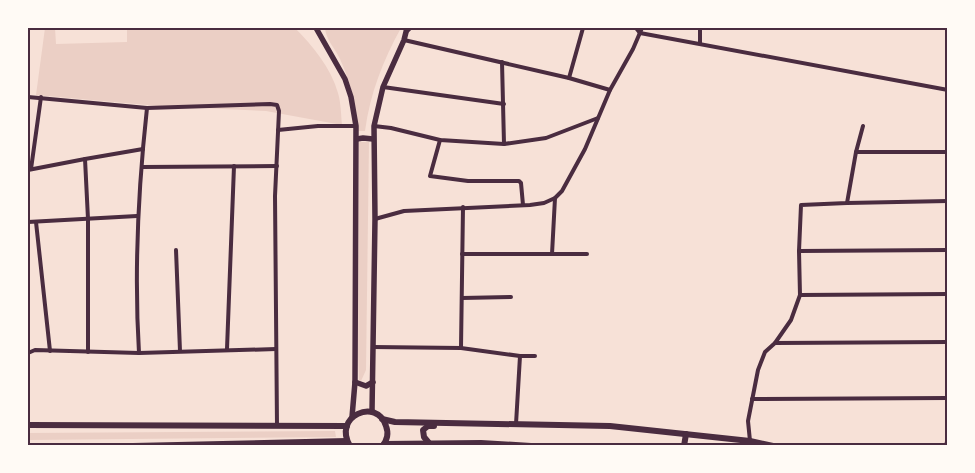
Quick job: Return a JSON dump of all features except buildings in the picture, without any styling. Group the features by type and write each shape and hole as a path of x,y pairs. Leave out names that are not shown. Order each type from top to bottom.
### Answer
{"main road":[{"path":"133,446 349,443 346,436 347,426 352,417 355,382 356,126 351,97 345,79 316,28"},
{"path":"372,412 375,219 374,126 383,86 408,28"},
{"path":"357,139 373,140"},
{"path":"355,382 362,386 373,382"},
{"path":"352,417 361,412 372,412 382,418 395,422 610,426 750,441 773,446"},
{"path":"382,418 388,431 383,445 481,442 531,446"},
{"path":"429,443 422,434 425,428 457,423"},
{"path":"28,425 347,426"},
{"path":"684,446 686,434"}],"street":[{"path":"569,78 583,28"},
{"path":"636,28 640,33 948,90"},
{"path":"375,219 404,211 523,205 544,203 555,198 562,191 585,149 610,90 634,49 642,28"},
{"path":"700,28 700,43"},
{"path":"404,40 569,78 610,90"},
{"path":"502,62 504,144"},
{"path":"383,86 504,104"},
{"path":"28,97 147,108 270,104 277,106 279,111 275,196 277,425"},
{"path":"41,97 29,169 143,149"},
{"path":"139,353 136,308 138,216 147,108"},
{"path":"374,126 440,140 504,144 546,138 598,118"},
{"path":"278,130 318,126 356,126"},
{"path":"848,203 856,152 863,126"},
{"path":"440,140 430,176 468,181 519,180 521,183 523,205"},
{"path":"856,152 948,152"},
{"path":"85,159 88,218 88,352"},
{"path":"226,350 234,166"},
{"path":"142,167 277,166"},
{"path":"552,254 555,198"},
{"path":"750,441 748,421 761,361 765,352 775,343 791,320 800,295 801,205 948,201"},
{"path":"462,207 462,348"},
{"path":"28,222 138,216"},
{"path":"36,222 50,351"},
{"path":"176,250 180,351"},
{"path":"799,251 948,250"},
{"path":"462,254 587,254"},
{"path":"800,295 948,294"},
{"path":"462,298 511,297"},
{"path":"775,343 948,342"},
{"path":"373,347 462,348 520,356 536,356"},
{"path":"28,353 35,350 139,353 276,349"},
{"path":"516,424 520,356"},
{"path":"752,399 948,398"},
{"path":"946,446 948,437"}],"shaded area":[{"path":"45,28 55,28 56,44 127,42 127,28 295,28 315,50 331,75 339,97 342,125 266,111 158,106 36,95"},
{"path":"325,28 401,28 388,52 378,78 370,104 365,131 357,131 350,85"},
{"path":"359,142 369,142 366,370 361,381 359,380 358,355"},
{"path":"335,431 336,437 28,440 28,433"}]}
